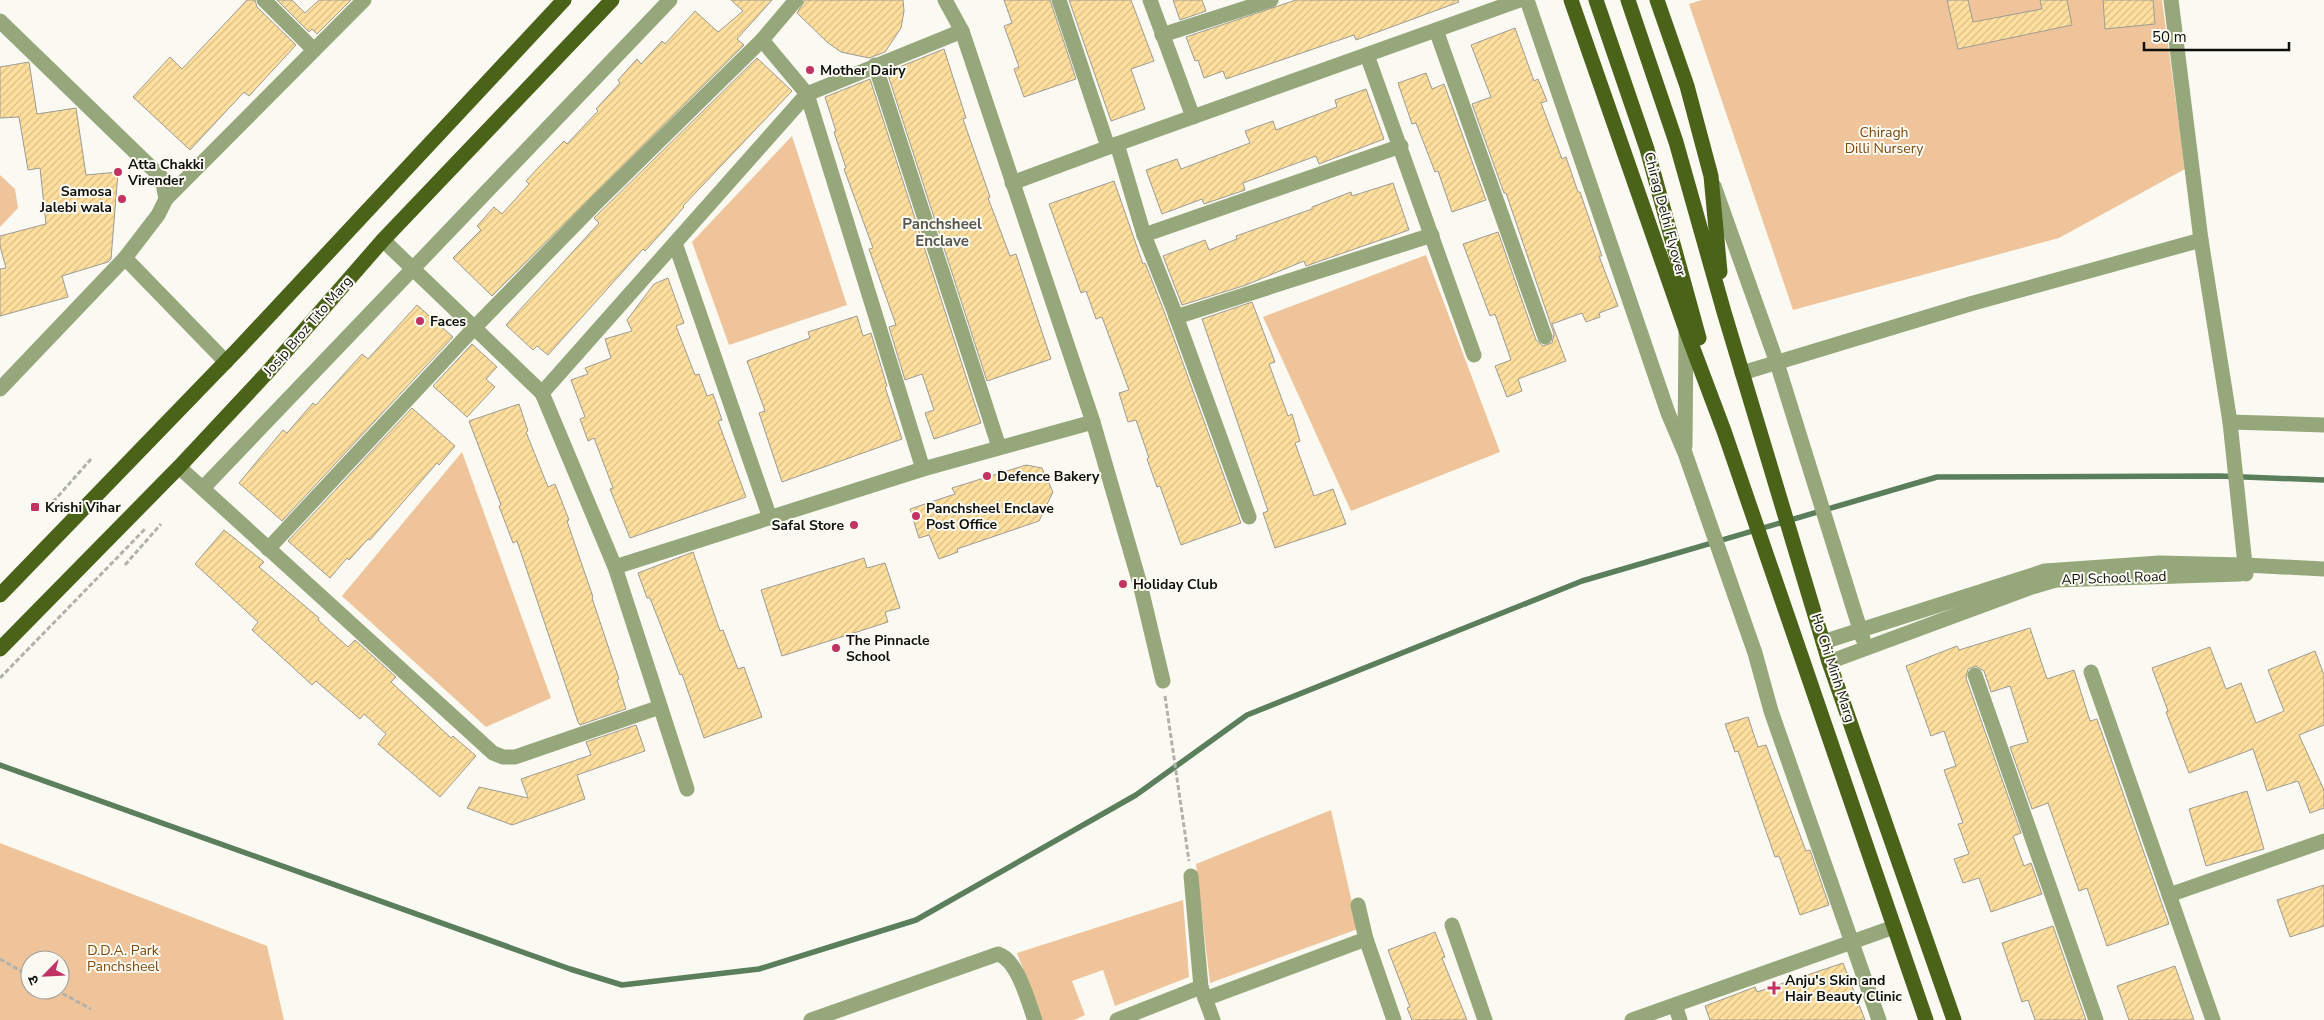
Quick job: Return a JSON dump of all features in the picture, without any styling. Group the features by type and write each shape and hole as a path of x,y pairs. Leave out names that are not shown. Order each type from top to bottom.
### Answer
{"main road":[{"path":"0,595 226,362 564,0"},
{"name":"Josip Broz Tito Marg","path":"0,649 179,467 266,374 383,240 612,0"},
{"path":"1571,0 1686,330 1724,431"},
{"name":"Chirag Delhi Flyover","path":"1596,0 1647,148 1724,431"},
{"path":"1628,0 1676,142 1724,312"},
{"path":"1657,0 1687,86 1711,176 1724,312"},
{"name":"Ho Chi Minh Marg","path":"1724,312 1829,662 1954,1020"},
{"name":"Ho Chi Minh Marg","path":"1724,431 1926,1020"}],"street":[{"path":"264,0 314,50"},
{"path":"0,388 125,258 158,215 166,199 364,0"},
{"path":"204,488 670,0"},
{"path":"268,549 475,327 596,202 762,40 796,0"},
{"path":"945,0 962,31 1093,422 1140,584 1163,682"},
{"path":"1059,0 1249,517"},
{"path":"1150,0 1193,117"},
{"path":"1162,36 1271,0"},
{"path":"1012,183 1112,145 1520,0"},
{"path":"1527,0 1668,413 1685,453 1755,653 1771,711 1879,1020"},
{"path":"2171,0 2201,240 2230,422 2246,569"},
{"path":"0,21 162,178 166,199"},
{"path":"1436,30 1545,337"},
{"path":"542,393 807,94 962,31"},
{"path":"762,40 807,94 923,469"},
{"path":"1367,55 1474,355"},
{"path":"875,65 999,447"},
{"path":"1144,235 1401,146"},
{"path":"1711,176 1777,363 1865,648"},
{"path":"1176,317 1432,235"},
{"path":"383,240 542,393 615,566 687,789"},
{"path":"1742,373 1970,304 2201,240"},
{"path":"675,243 770,518"},
{"path":"125,258 226,362"},
{"path":"1685,453 1686,330"},
{"path":"615,566 923,469 1093,422"},
{"path":"2230,422 2324,425"},
{"path":"179,467 493,753 503,757 515,758 660,707"},
{"path":"1823,642 2045,571 2159,563 2246,569 2324,569"},
{"name":"APJ School Road","path":"1829,662 2056,580 2246,569 2324,579"},
{"path":"2091,672 2213,1020"},
{"path":"1975,675 2096,1020"},
{"path":"2169,895 2324,841"},
{"path":"1191,876 1203,993 1212,1020"},
{"path":"1358,905 1366,939 1394,1020"},
{"path":"1452,926 1485,1020"},
{"path":"1632,1020 1894,927"},
{"path":"1117,1020 1366,939"},
{"path":"811,1020 998,954 1006,957 1015,970 1035,1020"},
{"path":"1675,1005 1680,1020"}],"path":[{"path":"54,502 91,459"},
{"path":"125,566 162,524"},
{"path":"1163,682 1191,876"},
{"path":"0,959 20,970"},
{"path":"70,998 91,1009"}],"green space":[{"name":"Chiragh Dilli Nursery","path":"1702,0 2162,0 2185,169 2059,238 1793,310 1689,4"},
{"path":"792,136 847,305 729,345 692,242"},
{"path":"0,175 15,189 18,208 0,227"},
{"path":"1426,255 1500,452 1351,511 1263,317"},
{"path":"462,452 551,698 486,727 342,596"},
{"path":"1331,810 1358,929 1210,983 1196,864"},
{"name":"D.D.A. Park Panchsheel","path":"0,843 267,946 284,1020 0,1020"},
{"path":"1183,900 1189,977 1115,1006 1103,970 1072,981 1085,1015 1074,1020 1042,1020 1017,953"}],"building":[{"path":"247,0 255,0 257,7 296,45 249,96 244,92 190,150 133,97 170,57 182,69"},
{"path":"277,0 292,0 305,13 319,0 351,0 317,34 312,29 309,32"},
{"path":"731,0 772,0 737,39 744,45 492,296 453,258 481,230 477,226 494,207 502,214 529,184 526,181 538,168 564,141 567,144 598,111 596,109 620,83 618,80 637,59 641,64 662,41 665,44 695,11 718,32 743,11"},
{"path":"805,0 903,0 904,11 901,28 885,52 869,58 841,52 827,42 797,13"},
{"path":"1004,0 1050,0 1076,79 1024,97 1014,69 1019,67 1004,26 1012,23"},
{"path":"1069,0 1131,0 1154,61 1131,69 1145,109 1111,121"},
{"path":"1173,0 1202,0 1206,11 1180,20"},
{"path":"1296,0 1458,0 1459,2 1356,40 1354,35 1226,79 1223,71 1204,78 1198,60 1195,61 1186,37"},
{"path":"1947,0 1968,0 1973,22 2042,9 2040,0 2067,0 2072,25 1958,49"},
{"path":"2103,0 2153,0 2155,24 2105,29"},
{"path":"1515,28 1534,81 1538,79 1547,101 1541,103 1562,159 1566,157 1578,192 1580,192 1602,256 1599,256 1618,306 1599,313 1600,317 1586,322 1582,313 1552,324 1566,361 1518,379 1522,391 1507,397 1495,366 1511,360 1495,314 1490,316 1463,244 1498,232 1536,340 1543,346 1552,343 1554,334 1506,193 1504,193 1472,104 1491,97 1471,45"},
{"path":"944,49 966,118 963,119 990,197 988,198 1010,256 1016,254 1051,359 987,381 887,72"},
{"path":"757,58 792,91 683,206 645,251 643,249 548,355 537,346 533,350 506,325 599,223 594,218"},
{"path":"29,62 37,114 76,108 86,175 118,172 111,259 108,262 62,276 68,297 0,316 0,269 6,268 0,246 0,236 46,224 40,168 28,170 19,117 0,118 0,67"},
{"path":"1426,73 1432,89 1444,84 1486,200 1452,212 1438,171 1435,172 1416,123 1412,124 1398,83"},
{"path":"870,79 981,423 934,439 925,413 934,410 922,374 905,380 889,327 896,325 869,249 873,248 844,169 846,168 825,97"},
{"path":"1366,89 1384,139 1319,164 1316,156 1243,183 1245,190 1204,204 1202,199 1162,214 1146,170 1177,159 1181,169 1250,143 1245,131 1273,121 1276,130 1337,107 1335,100"},
{"path":"1114,181 1143,264 1145,263 1164,311 1241,523 1181,545 1160,486 1157,487 1136,420 1128,422 1119,393 1129,390 1102,317 1096,319 1086,291 1081,293 1049,204"},
{"path":"1393,183 1409,230 1306,266 1304,261 1246,285 1182,305 1163,256 1205,240 1209,250 1237,239 1236,236 1312,209 1312,207 1351,192 1352,196"},
{"path":"668,278 684,323 676,326 695,375 699,374 707,396 713,394 722,420 718,421 746,497 630,538 610,489 613,488 594,438 588,441 580,419 585,417 571,380 588,374 585,368 611,358 605,339 632,331 627,320 654,284"},
{"path":"1252,302 1275,362 1269,364 1288,416 1292,414 1300,441 1295,443 1314,496 1333,489 1346,524 1275,548 1263,513 1268,511 1202,319"},
{"path":"417,305 453,337 282,521 239,483 283,430 287,433 313,403 316,405 362,354 368,359"},
{"path":"857,316 863,336 871,333 887,386 885,387 902,439 782,482 759,413 765,411 747,361 810,338 808,332"},
{"path":"472,344 497,367 486,379 495,387 467,417 433,386"},
{"path":"519,404 528,431 526,432 548,487 555,484 569,520 567,521 619,679 617,680 626,709 580,725 517,541 513,543 499,506 501,505 469,421"},
{"path":"412,408 455,446 439,465 437,463 370,540 368,539 349,560 347,558 330,578 288,541"},
{"path":"1026,465 1042,468 1053,492 1039,521 957,549 958,552 939,559 929,535 919,538 910,509 955,494 952,488"},
{"path":"224,530 264,562 259,567 319,618 318,620 348,647 355,640 396,677 391,682 451,738 453,736 476,756 440,797 378,744 386,734 364,714 360,719 316,681 312,685 252,630 258,622 195,564"},
{"path":"693,552 720,631 723,630 738,669 744,667 762,717 704,738 682,674 680,675 650,598 647,598 638,573"},
{"path":"864,558 867,568 885,563 900,608 885,612 888,622 782,656 761,590"},
{"path":"2030,628 2047,679 2074,670 2090,721 2097,719 2169,924 2107,946 2087,888 2079,891 2048,803 2032,809 2010,747 2028,742 2010,686 1991,692 1984,671 1976,666 1968,669 1966,678 2021,833 2013,836 2024,866 2031,863 2042,894 1991,912 1979,878 1963,883 1954,859 1969,854 1958,824 1963,823 1944,770 1956,766 1944,731 1931,736 1906,666 1957,646 1959,650"},
{"path":"2210,647 2226,689 2241,683 2256,723 2284,711 2268,670 2315,651 2324,675 2324,725 2299,735 2324,790 2324,808 2310,813 2298,781 2267,791 2253,749 2189,773 2152,668"},
{"path":"1748,717 1758,747 1766,745 1806,851 1810,850 1829,905 1800,915 1779,856 1775,857 1738,751 1735,752 1725,724"},
{"path":"636,725 645,751 577,775 585,799 512,825 467,808 479,787 528,798 521,779 591,755 586,742"},
{"path":"2247,791 2264,849 2206,866 2189,809"},
{"path":"2324,885 2324,926 2290,937 2277,900"},
{"path":"2053,926 2086,1020 2035,1020 2028,1000 2022,1002 2002,943"},
{"path":"1435,932 1445,957 1442,958 1467,1020 1412,1020 1407,1008 1410,1007 1388,950"},
{"path":"1843,963 1865,1020 1710,1020 1705,1006 1755,987 1757,992"},
{"path":"2175,966 2194,1020 2129,1020 2117,986"}],"waterway":[{"path":"0,765 570,969 622,985 759,969 916,920 1136,795 1247,715 1582,581 1937,477 2219,476 2324,480"}],"place":[{"name":"Mother Dairy","path":"810,70"},
{"name":"Atta Chakki Virender","path":"118,172"},
{"name":"Samosa Jalebi wala","path":"122,199"},
{"name":"Faces","path":"420,321"},
{"name":"Defence Bakery","path":"987,476"},
{"name":"Krishi Vihar","path":"35,507"},
{"name":"Panchsheel Enclave Post Office","path":"916,516"},
{"name":"Safal Store","path":"854,525"},
{"name":"Holiday Club","path":"1123,584"},
{"name":"The Pinnacle School","path":"836,648"},
{"name":"Anju's Skin and Hair Beauty Clinic","path":"1774,988"}],"district":[{"name":"Panchsheel Enclave","path":"942,232"}]}
